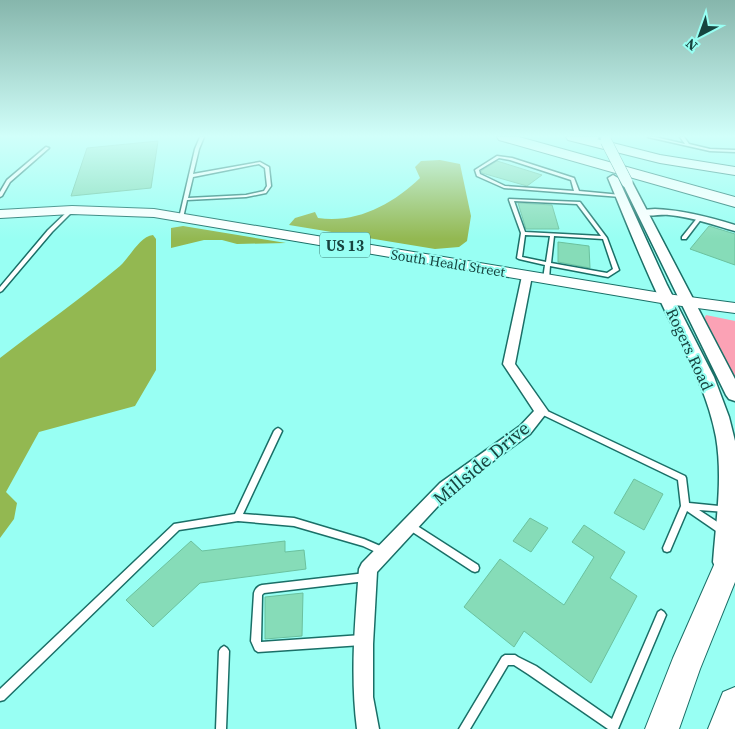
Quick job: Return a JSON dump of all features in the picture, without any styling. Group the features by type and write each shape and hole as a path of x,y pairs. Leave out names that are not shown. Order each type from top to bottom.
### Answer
{"highway":[{"path":"624,171 735,204"},
{"path":"678,171 726,184"}],"main road":[{"name":"South Heald Street","path":"0,214 72,210 154,213 527,276 547,272 667,299 735,308"},
{"name":"South Heald Street","path":"688,301 735,314"},
{"path":"662,729 728,552"},
{"path":"725,729 735,704"}],"street":[{"name":"Rogers Road","path":"611,171 667,299 699,363 719,412 728,458 728,552"},
{"name":"Rogers Road","path":"620,171 735,395"},
{"path":"642,213 668,211 735,228"},
{"name":"Millside Drive","path":"368,729 364,697 364,640 368,569 411,526 445,488 525,430 541,411 509,364 527,276"}],"lane":[{"path":"0,196 8,181 20,171"},
{"path":"181,218 192,171"},
{"path":"191,176 217,171"},
{"path":"186,200 246,196 265,192 269,186 267,171"},
{"path":"477,171 478,175 504,187 620,196"},
{"path":"549,171 574,179 577,193"},
{"path":"511,200 578,203 605,238 616,270 608,275 547,272 518,258 523,233 511,200"},
{"path":"0,290 50,231 72,210"},
{"path":"684,238 700,218"},
{"path":"523,233 605,238"},
{"path":"547,272 552,235"},
{"path":"541,411 682,478 685,506 667,548"},
{"path":"238,518 278,431"},
{"path":"685,506 727,509"},
{"path":"685,506 728,552"},
{"path":"0,696 177,527 238,518 294,522 364,543 385,553"},
{"path":"411,526 475,568"},
{"path":"364,640 258,647 256,641 258,593 262,589 368,577"},
{"path":"464,729 505,660 515,660 532,670 614,728 660,615"},
{"path":"221,729 224,651"}],"shaded area":[{"path":"417,171 461,171 471,216 467,241 459,247 435,249 289,225 295,218 315,212 318,218 332,219 360,215 386,204 420,178"},
{"path":"183,226 286,243 237,244 222,240 204,240 171,248 171,228"},
{"path":"153,235 156,239 156,370 135,406 39,432 6,492 17,503 14,519 0,538 0,358 106,278 124,262 144,239"},
{"path":"706,315 735,321 735,378 704,319"}],"building":[{"path":"79,171 154,171 151,188 71,196"},
{"path":"481,171 529,171 542,175 527,186 482,173"},
{"path":"518,203 552,205 559,229 526,229"},
{"path":"709,226 735,234 735,265 690,249"},
{"path":"558,242 589,246 590,268 558,262"},
{"path":"634,479 663,494 644,530 614,513"},
{"path":"530,518 548,528 531,552 513,541"},
{"path":"584,525 625,552 610,578 637,596 591,683 524,631 514,647 464,607 500,559 564,605 594,557 572,542"},
{"path":"191,541 202,551 285,541 285,552 304,550 306,569 200,583 153,627 126,600"},
{"path":"303,593 302,636 265,639 265,597"}]}
